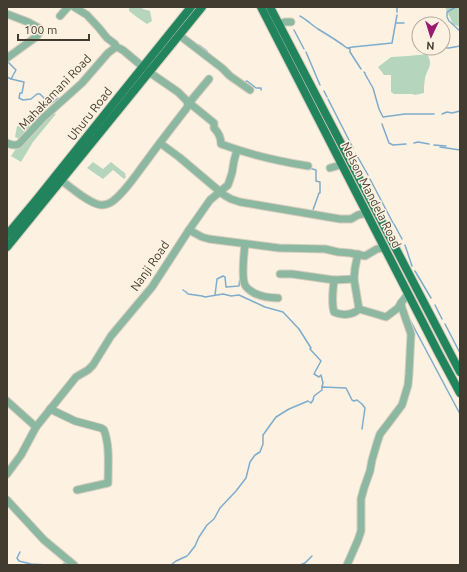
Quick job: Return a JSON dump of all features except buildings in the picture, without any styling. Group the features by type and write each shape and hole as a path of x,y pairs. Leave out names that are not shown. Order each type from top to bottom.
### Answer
{"main road":[{"name":"Uhuru Road","path":"7,247 46,200 59,178 142,67 191,7"},
{"name":"Uhuru Road","path":"7,235 59,178 150,72 202,7"},
{"name":"Nelson Mandela Road","path":"261,7 460,393"},
{"name":"Nelson Mandela Road","path":"270,7 460,372"}],"street":[{"path":"60,16 68,7"},
{"path":"74,7 87,15 107,38 115,44 116,48 121,48 142,67 176,91 214,123 214,128 221,138 221,144 264,158 308,166"},
{"path":"7,14 28,22 39,28 40,32 36,37 7,58"},
{"path":"279,24 291,22"},
{"path":"179,35 250,90"},
{"name":"Mahakamani Road","path":"7,142 14,146 20,144 43,118 82,83 108,52 116,48"},
{"path":"59,178 92,202 100,205 112,202 120,196 131,183 186,109 188,102 209,79"},
{"path":"160,143 224,195 240,202 340,219 351,219 358,215 367,213"},
{"name":"Nanji Road","path":"7,474 14,466 36,427 50,408 76,377 88,370 93,365 111,336 152,287 188,230 210,200 229,184 237,150"},
{"path":"188,230 209,239 279,248 325,249 365,256 377,249 384,248"},
{"path":"245,244 243,276 245,284 249,290 260,296 278,298"},
{"path":"388,255 394,244"},
{"path":"358,254 354,279 359,309"},
{"path":"280,274 292,274 334,280 354,279"},
{"path":"334,280 334,312 338,314 349,314 356,312 359,309"},
{"path":"348,565 361,531 361,499 380,434 402,405 408,385 412,334 403,306 408,294"},
{"path":"359,309 386,317 403,306"},
{"path":"7,401 36,427"},
{"path":"50,408 75,421 101,428 104,430 107,438 108,483 77,490"},
{"path":"7,460 14,466"},
{"path":"7,500 44,540 74,565"}],"green space":[{"path":"129,7 141,7 150,11 152,21 147,24 129,11"},
{"path":"445,7 460,7 460,27 453,24 451,16 449,16"},
{"path":"428,56 429,58 430,64 425,79 424,93 415,95 394,94 391,92 391,75 384,75 378,67 391,57"},
{"path":"35,112 56,114 33,142 21,162 11,156 22,140 15,137 17,126 22,127"},
{"path":"93,162 103,169 111,162 126,174 126,177 124,179 113,170 103,179 87,168"}],"waterway":[{"path":"397,7 397,12"},
{"path":"447,16 447,12 456,7"},
{"path":"300,16 347,48 392,43 397,15"},
{"path":"396,23 404,23"},
{"path":"451,23 460,31"},
{"path":"294,30 304,49"},
{"path":"199,45 207,51 207,53"},
{"path":"451,48 460,46"},
{"path":"348,48 361,69"},
{"path":"306,52 320,85"},
{"path":"7,61 16,70 11,79 24,82 22,93 20,93 19,98 23,100 31,99 37,94 40,94 46,103 41,109 42,110 58,98"},
{"path":"364,72 373,88 383,117 405,114 434,114"},
{"path":"7,77 11,79"},
{"path":"245,82 247,81 256,88 261,88 261,90"},
{"path":"324,91 327,97"},
{"path":"328,99 353,148"},
{"path":"442,114 460,111"},
{"path":"382,124 389,143 393,145 406,144"},
{"path":"414,143 418,142 429,144"},
{"path":"434,145 446,146"},
{"path":"440,147 460,150"},
{"path":"356,154 368,175"},
{"path":"309,168 316,170 316,181 320,182 320,193 313,210"},
{"path":"370,179 393,223"},
{"path":"394,224 402,239"},
{"path":"405,245 412,266"},
{"path":"415,271 431,298"},
{"path":"215,295 217,279 223,276 225,277 226,287 239,286 240,276"},
{"path":"183,290 188,294 205,297 223,294 231,296 239,295 265,307 283,312 299,329 311,348 310,349 321,361 314,374 319,377 321,375 323,383 322,387"},
{"path":"435,305 442,319"},
{"path":"410,320 460,414"},
{"path":"445,324 460,353"},
{"path":"188,555 207,525 214,519 220,508 246,478 250,462 255,455 260,452 263,444 263,435 276,417 289,409 308,401 311,403 314,396 322,390 322,387 346,388 352,400 357,400 365,408 362,429"},
{"path":"20,552 17,558 19,561 31,564 48,565"},
{"path":"171,565 187,556"},
{"path":"300,565 305,563 312,556"},
{"path":"61,565 67,563"}]}
